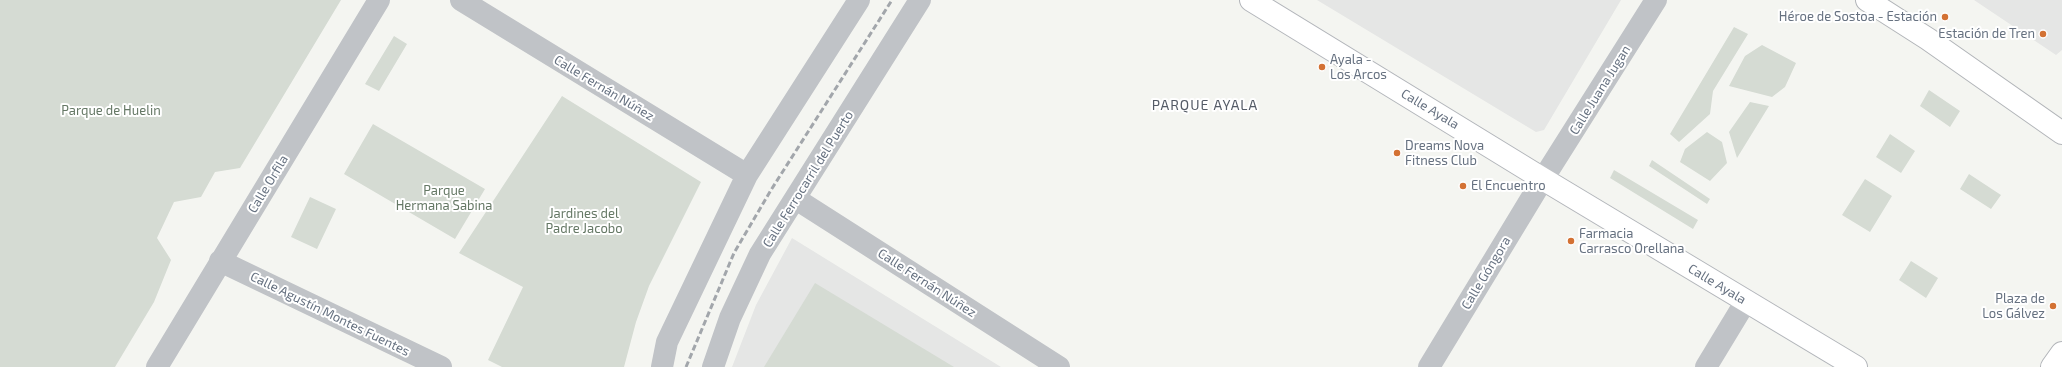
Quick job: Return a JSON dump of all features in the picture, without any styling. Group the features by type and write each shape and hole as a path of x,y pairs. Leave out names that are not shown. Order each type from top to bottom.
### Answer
{"main road":[{"name":"Calle Ayala","path":"1251,0 1543,179 1856,367"},
{"path":"1867,0 1928,39 2062,133"},
{"path":"2052,367 2062,353"}],"street":[{"name":"Calle Orfila","path":"157,367 379,0"},
{"name":"Calle Fernán Núñez","path":"461,0 747,175"},
{"path":"662,367 667,342 747,175 859,0"},
{"name":"Calle Ferrocarril del Puerto","path":"713,367 730,318 760,254 920,0"},
{"name":"Calle Juana Jugan","path":"1543,179 1656,0"},
{"name":"Calle Góngora","path":"1429,367 1543,179"},
{"name":"Calle Fernán Núñez","path":"796,199 1059,367"},
{"name":"Calle Agustín Montes Fuentes","path":"220,261 441,367"},
{"path":"1706,367 1746,301"}],"shaded area":[{"path":"1317,0 1621,0 1544,130 1536,132"},
{"name":"Estación de Tren","path":"1974,0 2062,0 2062,50 2056,55"},
{"path":"792,238 1001,367 732,367 756,305"}],"green space":[{"name":"Parque de Huelin","path":"0,0 341,0 240,168 215,172 201,197 174,202 157,238 171,260 154,302 115,367 0,367"},
{"path":"1734,27 1748,34 1713,91 1710,114 1679,142 1670,134"},
{"path":"394,36 407,44 379,91 365,84"},
{"path":"1762,45 1796,63 1785,87 1772,97 1729,86 1745,56"},
{"path":"1929,90 1960,111 1950,127 1920,106"},
{"name":"Jardines del Padre Jacobo","path":"562,96 701,182 649,286 636,322 624,367 502,367 488,360 523,287 459,253"},
{"path":"1750,102 1769,106 1737,158 1729,132"},
{"name":"Parque Hermana Sabina","path":"373,124 485,189 455,239 344,174"},
{"path":"1707,132 1722,142 1727,163 1710,181 1680,162 1685,149"},
{"path":"1890,134 1915,151 1901,173 1876,157"},
{"path":"1652,160 1710,199 1707,204 1649,166"},
{"path":"1614,170 1698,220 1693,229 1610,178"},
{"path":"1969,174 2001,195 1991,209 1960,189"},
{"path":"1865,179 1892,196 1870,232 1842,215"},
{"path":"310,197 336,209 317,249 291,237"},
{"path":"1911,261 1938,278 1926,298 1899,280"},
{"path":"815,283 954,367 764,367"}],"railway":[{"path":"686,367 734,253 771,190 892,0"}],"place":[{"name":"Héroe de Sostoa - Estación","path":"1945,17"},
{"name":"Estación de Tren","path":"2043,34"},
{"name":"Ayala - Los Arcos","path":"1322,67"},
{"name":"Dreams Nova Fitness Club","path":"1397,153"},
{"name":"El Encuentro","path":"1463,186"},
{"name":"Farmacia Carrasco Orellana","path":"1571,241"},
{"name":"Plaza de Los Gálvez","path":"2053,306"}],"district":[{"name":"PARQUE AYALA","path":"1205,105"}]}
